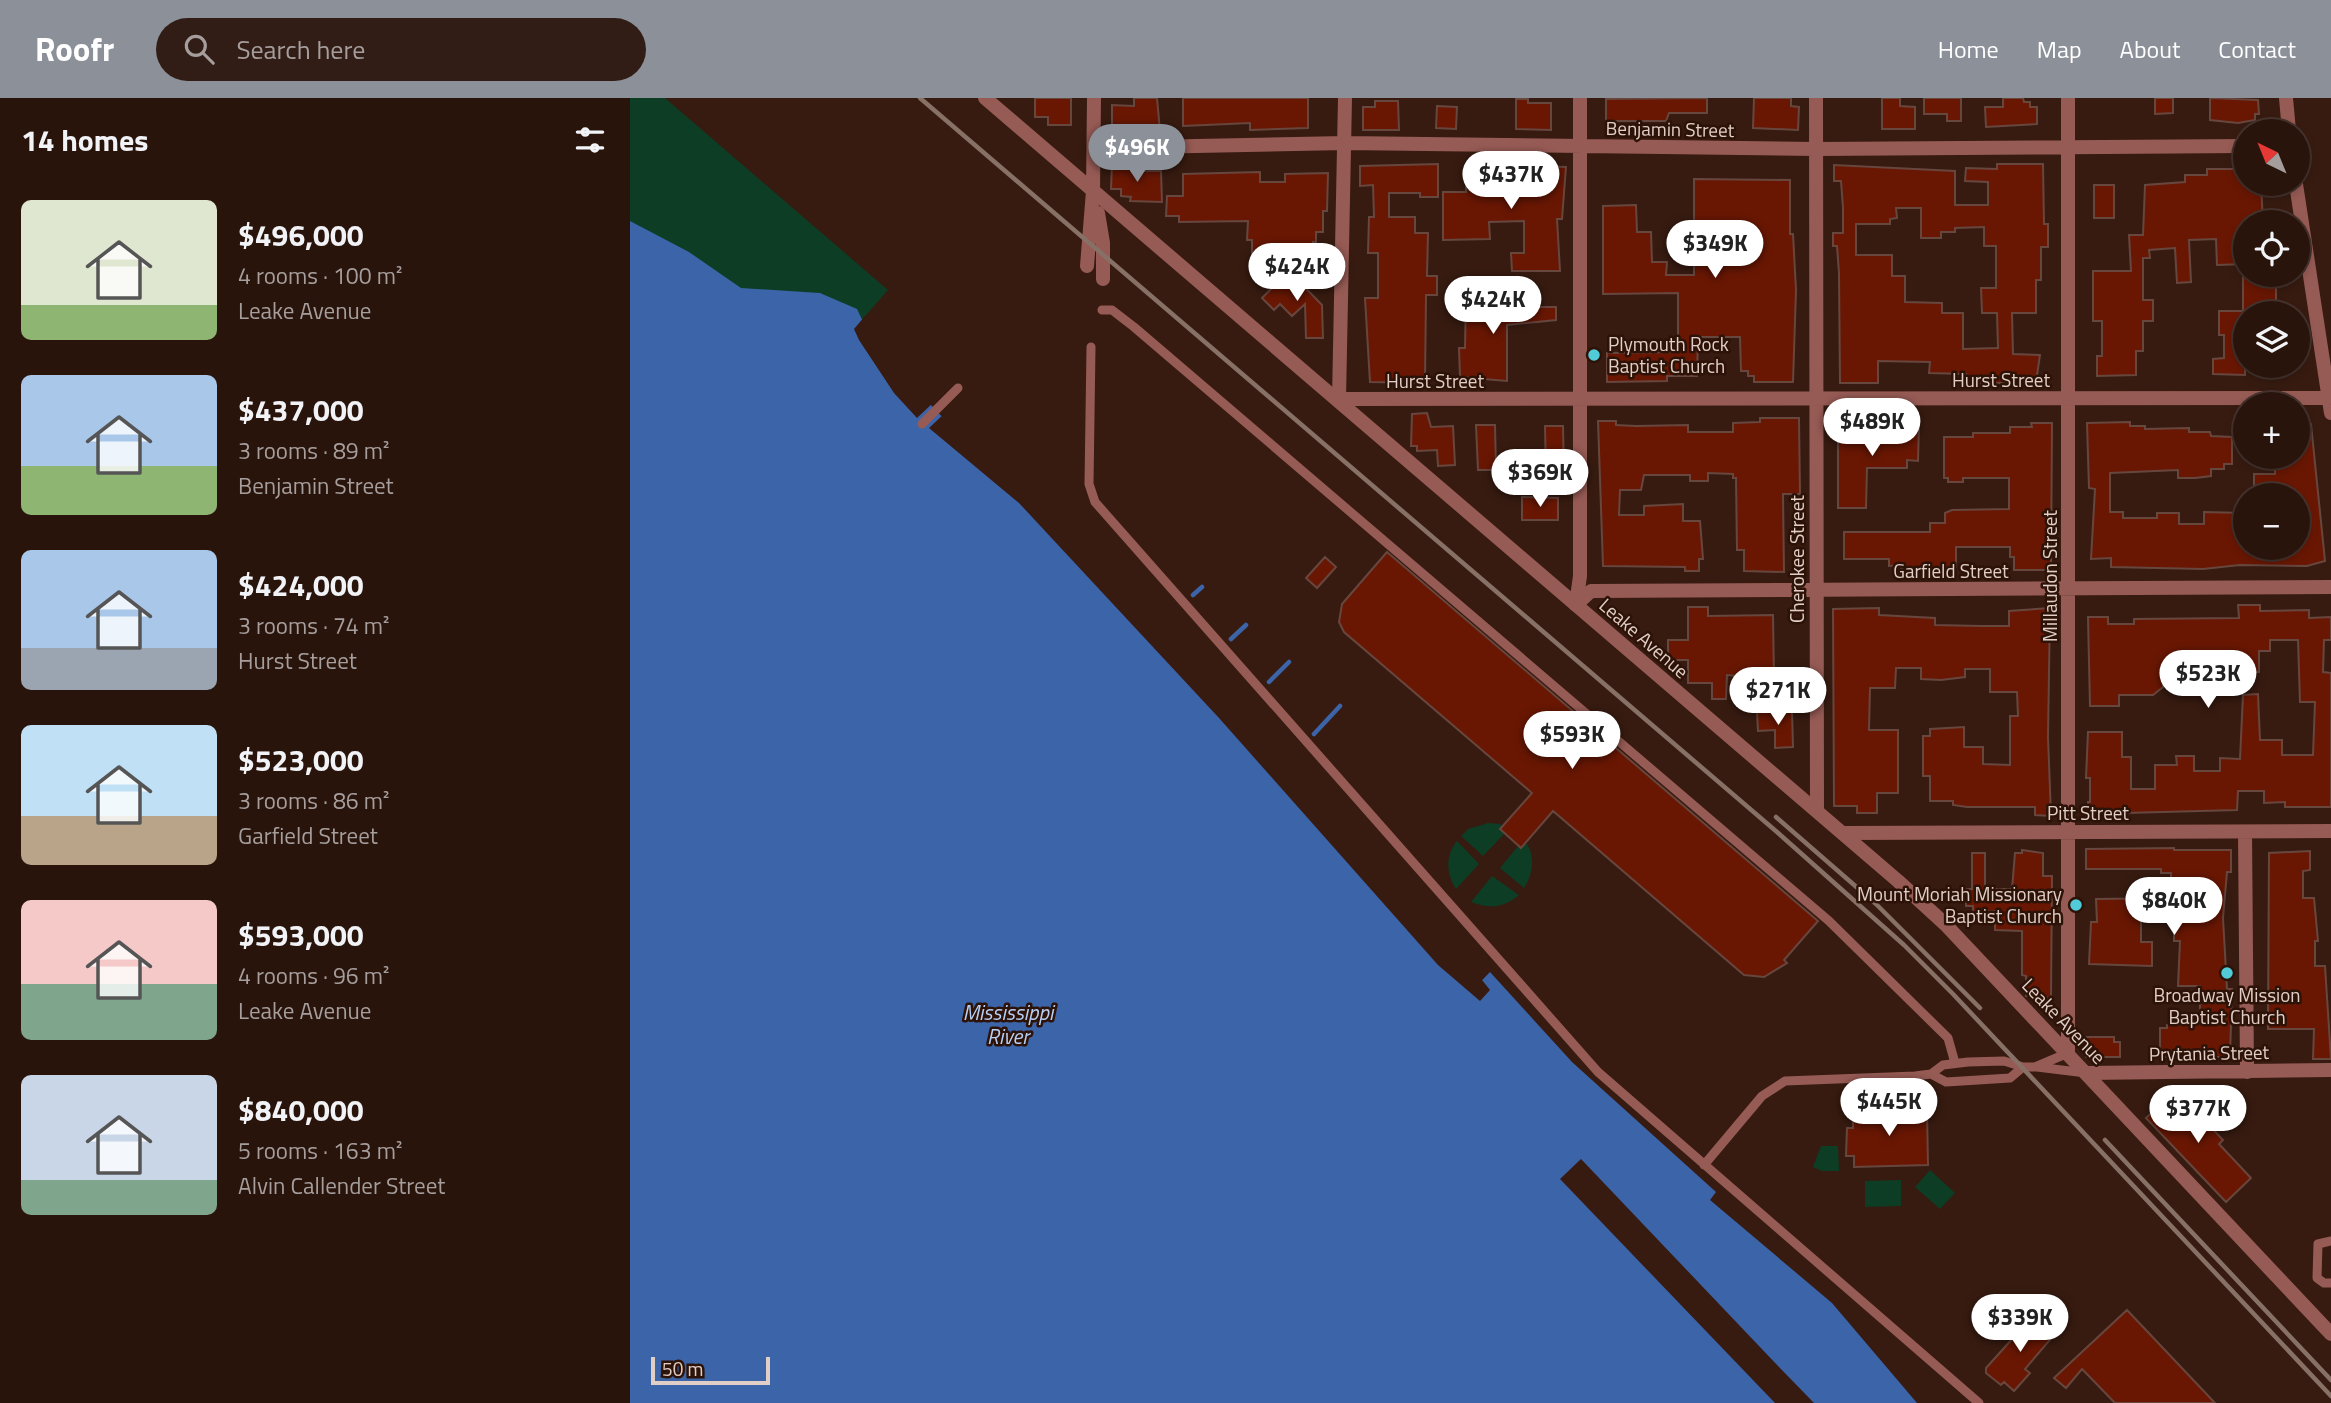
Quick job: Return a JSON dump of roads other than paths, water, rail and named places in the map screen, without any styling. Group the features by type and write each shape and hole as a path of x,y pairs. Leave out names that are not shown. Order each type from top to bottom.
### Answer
{"street":[{"name":"Leake Avenue","path":"985,98 1845,833 1945,924 2324,1319 2331,1334"},
{"path":"1087,266 1093,191 1094,98"},
{"path":"1339,399 1345,98"},
{"path":"1576,605 1580,576 1580,98"},
{"name":"Cherokee Street","path":"1816,98 1816,810"},
{"name":"Millaudon Street","path":"2068,98 2068,1053"},
{"path":"2286,98 2288,119"},
{"name":"Benjamin Street","path":"1094,148 1345,143 1816,149 2233,146"},
{"path":"1093,191 1103,243 1103,279"},
{"path":"2298,196 2325,341 2331,413"},
{"name":"Hurst Street","path":"1339,399 2329,398"},
{"name":"Garfield Street","path":"1576,605 1591,591 2331,587"},
{"name":"Pitt Street","path":"1845,833 2331,831"},
{"path":"2245,832 2247,1072"},
{"name":"Prytania Street","path":"2087,1073 2331,1070"}],"lane":[{"path":"1102,310 1112,310 1134,327 1829,921 1948,1038 1955,1063"},
{"path":"1091,347 1089,484 1095,502 1583,1056 1704,1165 1979,1403"},
{"path":"922,424 958,388"},
{"path":"2035,1067 2068,1053"},
{"path":"1931,1074 1943,1065 2004,1061 2023,1067 2087,1073"},
{"path":"1704,1165 1762,1096 1784,1081 1931,1074 1946,1082 2010,1078 2023,1067"},
{"path":"2331,1241 2318,1244 2317,1278 2324,1283 2331,1283"}],"water":[{"name":"Mississippi River","path":"630,221 689,252 741,288 820,293 857,309 870,336 899,371 1477,985 1490,972 1572,1062 1716,1192 1710,1200 1832,1303 1917,1403 630,1403"}],"waterway":[{"path":"1193,595 1202,587"},
{"path":"1231,639 1246,625"},
{"path":"1269,682 1289,662"},
{"path":"1314,734 1340,706"}],"railway":[{"path":"920,98 1777,832 1904,945 2331,1396"},
{"path":"1776,817 1876,904 1980,1008"},
{"path":"2105,1140 2331,1380"}],"place":[{"name":"Plymouth Rock Baptist Church","path":"1594,355"},
{"name":"Mount Moriah Missionary Baptist Church","path":"2076,905"},
{"name":"Broadway Mission Baptist Church","path":"2227,973"}]}
